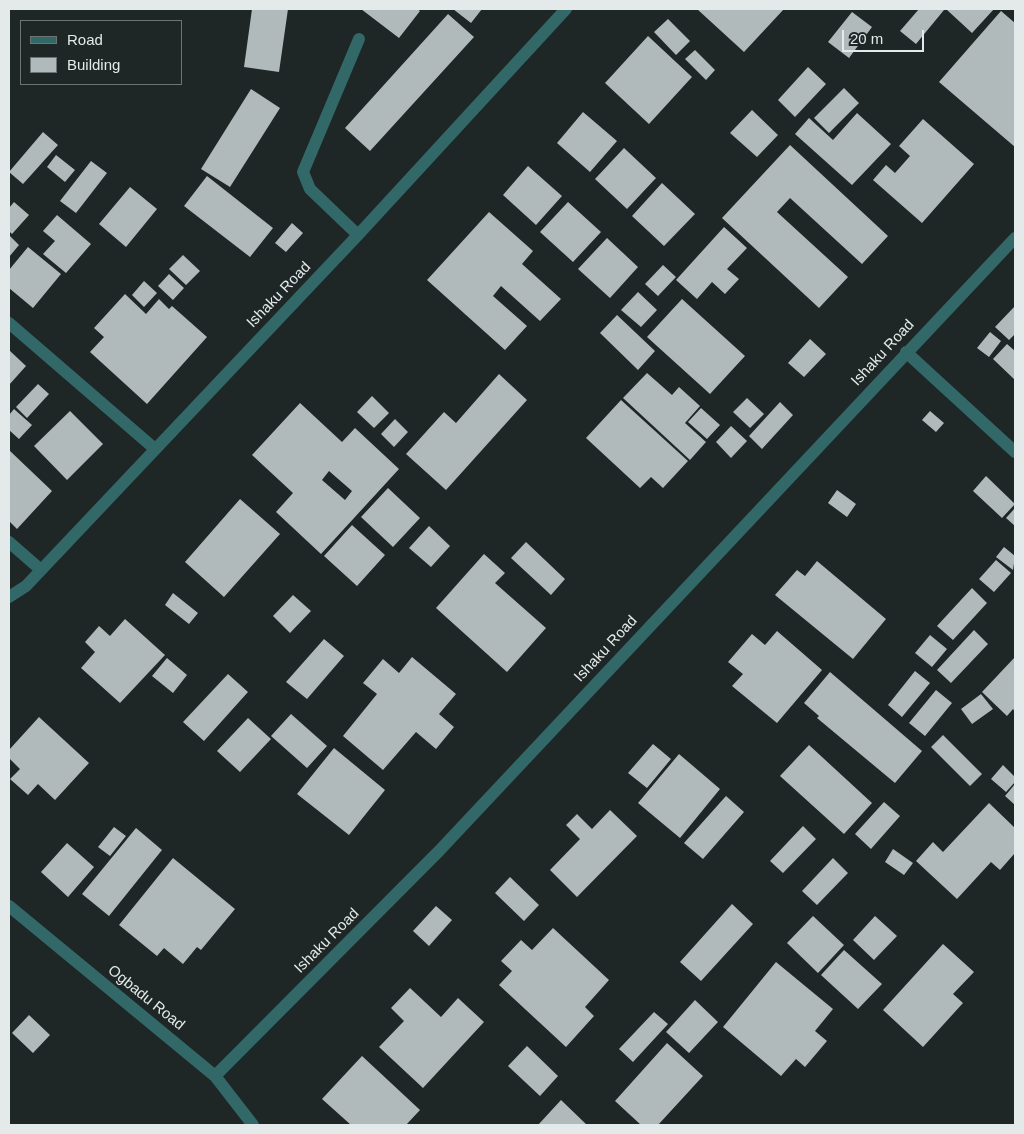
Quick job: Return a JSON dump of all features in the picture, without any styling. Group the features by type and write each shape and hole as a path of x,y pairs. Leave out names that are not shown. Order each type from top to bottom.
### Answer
{"street":[{"name":"Ishaku Road","path":"9,597 26,586 358,235 566,9"},
{"path":"358,235 310,189 303,172 359,38"},
{"name":"Ishaku Road","path":"215,1076 439,851 1015,238"},
{"path":"9,323 155,449"},
{"path":"906,352 1015,452"},
{"path":"9,542 41,570"},
{"name":"Ogbadu Road","path":"9,906 215,1076 253,1125"}],"building":[{"path":"252,9 288,9 279,72 244,67"},
{"path":"361,9 417,9 420,11 399,38"},
{"path":"453,9 482,9 471,23"},
{"path":"697,9 784,9 744,52"},
{"path":"919,9 944,10 916,44 900,31"},
{"path":"946,9 994,9 972,33"},
{"path":"1001,11 1015,23 1015,147 939,82"},
{"path":"852,12 872,27 849,58 828,42"},
{"path":"448,14 474,37 370,151 345,128"},
{"path":"668,19 690,41 676,55 654,32"},
{"path":"648,36 692,77 649,124 605,83"},
{"path":"695,50 715,70 706,80 685,59"},
{"path":"808,67 826,84 795,117 778,100"},
{"path":"844,88 859,103 829,133 814,118"},
{"path":"251,89 280,108 230,187 201,169"},
{"path":"752,110 778,135 757,157 730,133"},
{"path":"583,112 617,141 590,172 557,143"},
{"path":"857,113 891,144 852,185 795,134 809,118 833,140"},
{"path":"923,119 974,164 922,223 873,180 886,165 895,173 910,156 899,146"},
{"path":"43,132 58,145 23,184 9,172"},
{"path":"790,145 888,236 862,264 790,198 777,212 848,277 819,308 722,218"},
{"path":"624,148 656,178 627,209 595,179"},
{"path":"56,155 75,170 65,182 47,167"},
{"path":"91,161 107,173 76,213 60,201"},
{"path":"528,166 562,196 536,225 503,195"},
{"path":"207,176 273,228 250,257 184,206"},
{"path":"662,183 695,214 664,246 632,216"},
{"path":"130,187 157,209 126,247 99,224"},
{"path":"14,202 29,215 12,234 9,231 9,208"},
{"path":"568,202 601,232 573,262 540,232"},
{"path":"489,212 533,251 522,264 561,299 540,321 501,286 493,296 527,326 505,350 427,280"},
{"path":"57,215 91,244 66,273 43,254 55,241 43,231"},
{"path":"292,223 303,233 286,252 275,243"},
{"path":"724,227 747,248 727,269 739,279 725,294 712,282 697,299 676,280"},
{"path":"9,235 19,245 9,257"},
{"path":"607,238 638,267 610,298 578,269"},
{"path":"28,247 61,274 33,308 9,288 9,270"},
{"path":"183,255 200,271 186,285 169,269"},
{"path":"663,265 676,277 658,296 645,284"},
{"path":"169,274 184,288 173,300 158,286"},
{"path":"144,281 157,293 144,307 132,295"},
{"path":"638,292 657,310 641,327 621,310"},
{"path":"125,294 146,314 159,299 169,309 172,306 207,337 147,404 90,352 104,337 94,328"},
{"path":"682,299 745,356 710,394 647,337"},
{"path":"1015,306 1015,334 1009,340 995,327"},
{"path":"617,315 655,351 638,370 600,333"},
{"path":"990,332 1001,341 989,357 977,348"},
{"path":"810,339 826,354 804,377 788,363"},
{"path":"1007,344 1015,351 1015,380 993,359"},
{"path":"9,350 26,366 9,385"},
{"path":"647,373 672,395 679,387 700,406 685,423 706,442 690,460 623,398"},
{"path":"499,374 527,400 446,490 406,454 444,412 456,423"},
{"path":"38,384 49,394 27,418 16,407"},
{"path":"372,396 389,413 374,428 357,412"},
{"path":"747,398 764,414 750,428 733,412"},
{"path":"621,400 688,461 663,488 651,477 640,488 586,438"},
{"path":"780,402 793,415 762,449 749,436"},
{"path":"300,403 342,442 355,428 399,469 321,554 276,512 293,493 252,455","holes":["329,471 352,491 345,500 322,480"]},
{"path":"701,408 720,425 707,439 688,422"},
{"path":"14,409 32,425 19,439 9,430 9,415"},
{"path":"70,411 103,444 67,480 34,446"},
{"path":"930,411 944,423 936,432 922,420"},
{"path":"395,419 408,432 394,447 381,434"},
{"path":"731,426 747,441 731,458 716,442"},
{"path":"9,450 52,491 17,529 9,521"},
{"path":"986,476 1015,504 1002,518 973,491"},
{"path":"388,488 420,518 393,547 361,517"},
{"path":"837,490 856,504 847,517 828,503"},
{"path":"240,499 280,534 224,597 185,562"},
{"path":"1015,508 1015,526 1006,518"},
{"path":"352,525 385,555 357,586 324,556"},
{"path":"429,526 450,546 431,567 409,548"},
{"path":"526,542 565,579 551,595 511,558"},
{"path":"1004,547 1015,556 1013,570 996,557"},
{"path":"484,554 505,573 495,583 546,628 507,672 436,608"},
{"path":"996,560 1011,573 994,592 979,579"},
{"path":"817,561 886,619 853,659 775,595 797,570 805,576"},
{"path":"972,588 987,603 953,640 937,626"},
{"path":"173,593 198,613 189,624 165,605"},
{"path":"293,595 311,611 290,633 273,616"},
{"path":"125,619 165,655 120,703 81,668 95,652 85,642 99,626 110,636"},
{"path":"974,630 988,644 951,683 937,670"},
{"path":"777,631 822,670 777,723 732,686 743,674 728,662 752,634 765,645"},
{"path":"930,635 947,649 932,667 915,653"},
{"path":"324,639 344,656 307,699 286,682"},
{"path":"412,657 456,694 439,714 454,727 436,749 416,732 383,770 343,736 377,694 363,683 383,659 399,673"},
{"path":"1015,657 1015,712 1013,709 1007,716 982,692"},
{"path":"167,658 187,675 173,693 152,676"},
{"path":"915,671 930,683 902,717 888,705"},
{"path":"830,672 922,751 895,783 817,718 819,716 804,703"},
{"path":"228,674 248,692 204,741 183,722"},
{"path":"936,690 952,703 925,736 909,723"},
{"path":"981,694 993,709 972,724 961,709"},
{"path":"291,714 327,746 307,768 271,736"},
{"path":"39,717 89,763 55,800 38,784 28,795 10,779 20,769 9,758 9,750"},
{"path":"248,718 271,739 240,772 217,751"},
{"path":"943,735 982,774 970,786 931,747"},
{"path":"653,744 671,759 647,788 628,773"},
{"path":"809,745 872,803 844,834 780,776"},
{"path":"334,748 385,790 349,835 297,794"},
{"path":"679,754 720,789 680,838 638,803"},
{"path":"1003,765 1015,777 1015,782 1006,792 991,779"},
{"path":"1015,784 1015,805 1005,796"},
{"path":"726,796 744,812 703,859 684,843"},
{"path":"884,802 900,816 871,849 855,834"},
{"path":"989,803 1015,828 1015,853 1000,870 991,862 957,899 916,861 933,842 943,852"},
{"path":"610,810 637,836 577,897 550,870 580,839 566,825 577,814 592,829"},
{"path":"803,826 816,839 783,873 770,861"},
{"path":"114,827 126,836 110,856 98,847"},
{"path":"136,828 162,850 109,916 82,894"},
{"path":"67,843 94,867 68,897 41,872"},
{"path":"893,849 913,863 904,875 885,862"},
{"path":"173,858 235,909 201,950 197,947 183,964 164,948 157,956 119,925"},
{"path":"833,858 848,873 817,905 802,891"},
{"path":"510,877 539,905 524,921 495,893"},
{"path":"732,904 753,924 701,981 680,962"},
{"path":"436,906 452,920 429,946 413,931"},
{"path":"813,916 844,945 818,973 787,943"},
{"path":"875,916 897,936 874,960 853,940"},
{"path":"553,928 609,980 585,1007 594,1016 566,1047 499,985 512,971 501,961 521,940 532,950"},
{"path":"943,944 974,972 953,994 963,1003 923,1047 883,1010"},
{"path":"844,950 882,984 858,1009 821,975"},
{"path":"776,962 833,1009 815,1031 827,1041 805,1067 796,1059 781,1076 723,1027"},
{"path":"410,988 441,1017 458,998 484,1022 423,1088 379,1047 404,1021 391,1008"},
{"path":"695,1000 718,1022 689,1053 666,1032"},
{"path":"654,1012 668,1024 633,1062 619,1049"},
{"path":"29,1015 50,1035 33,1053 12,1033"},
{"path":"667,1043 703,1076 658,1125 641,1125 615,1101"},
{"path":"527,1046 558,1076 540,1096 508,1066"},
{"path":"362,1056 420,1110 406,1125 351,1125 322,1099"},
{"path":"561,1100 587,1125 538,1125"}]}
